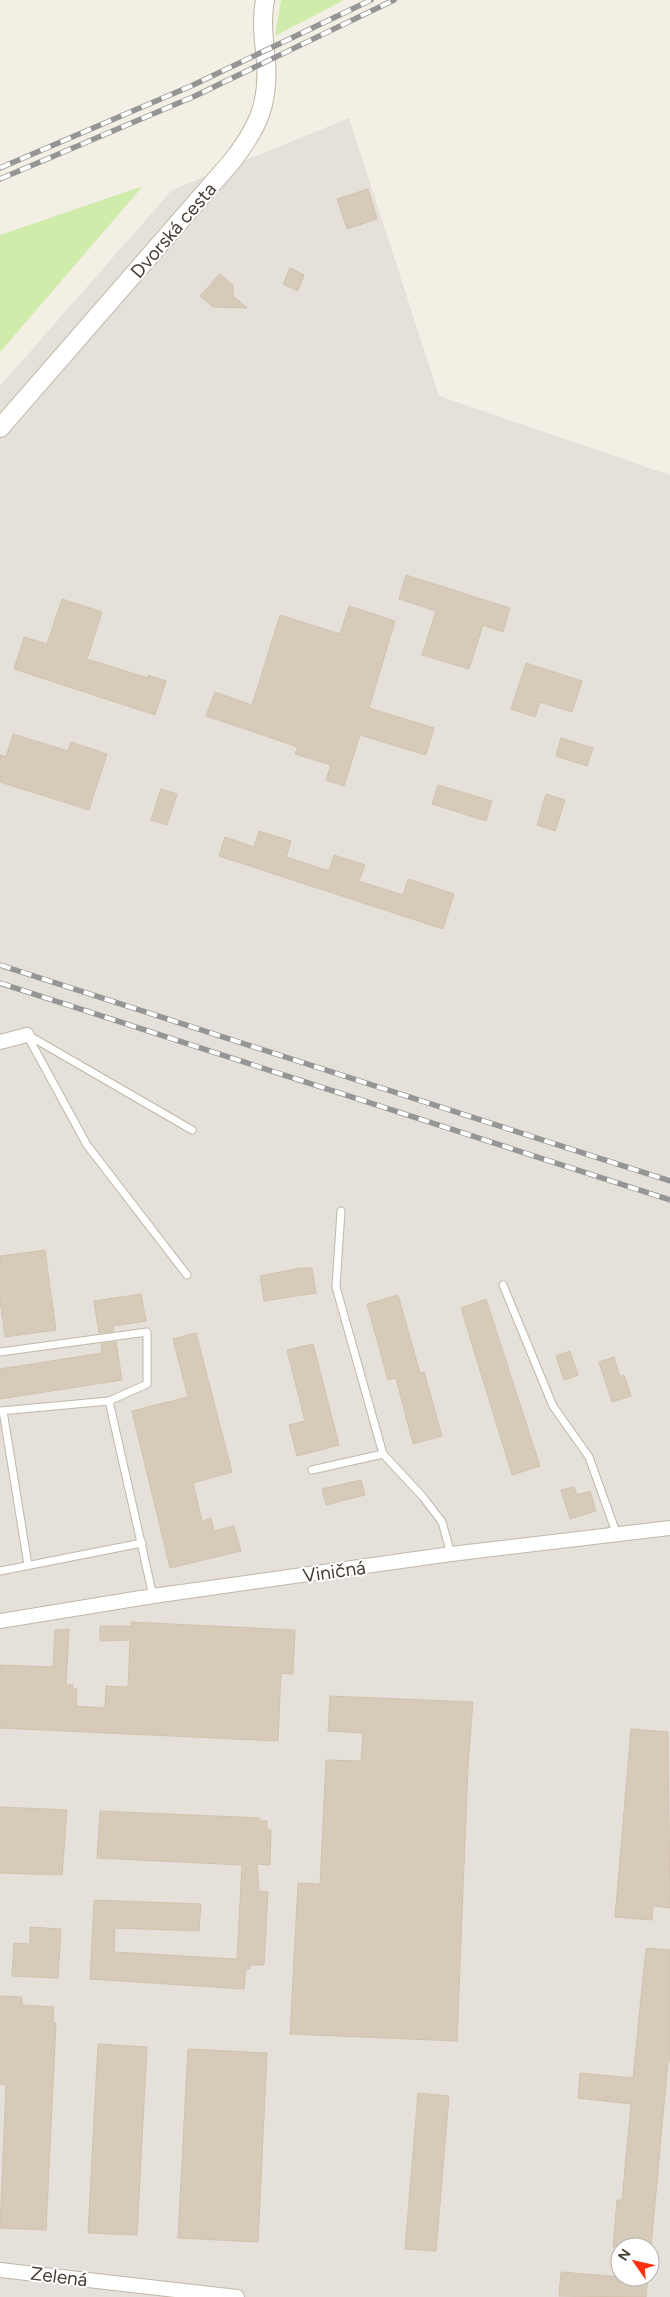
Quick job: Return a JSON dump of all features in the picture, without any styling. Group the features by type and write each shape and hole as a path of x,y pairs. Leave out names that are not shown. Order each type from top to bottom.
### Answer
{"street":[{"name":"Dvorská cesta","path":"0,428 233,160 254,130 265,104 267,91 262,21 265,0"},
{"path":"0,1042 28,1035"},
{"name":"Viničná","path":"0,1621 154,1596 451,1554 670,1528"},
{"name":"Zelená","path":"0,2270 237,2297"}],"lane":[{"path":"28,1035 192,1130"},
{"path":"28,1035 87,1145 187,1275"},
{"path":"341,1211 336,1287 383,1454 423,1497 442,1522 451,1554"},
{"path":"503,1285 553,1406 589,1457 617,1535"},
{"path":"0,1352 147,1332 147,1384 109,1401 2,1411 28,1565"},
{"path":"109,1401 154,1596"},
{"path":"312,1470 383,1454"},
{"path":"0,1571 142,1543"}],"shaded area":[{"path":"349,118 439,396 670,475 670,2297 0,2297 0,386 172,190"}],"green space":[{"path":"281,0 344,0 275,36"},
{"path":"143,186 0,352 0,235"}],"building":[{"path":"368,189 377,219 347,229 337,199"},
{"path":"290,268 304,275 298,291 283,284"},
{"path":"220,274 233,285 233,296 247,308 213,307 200,296"},
{"path":"406,575 510,608 503,632 483,625 469,669 422,655 436,611 399,599"},
{"path":"62,599 102,612 87,659 148,678 148,675 166,681 155,715 14,669 24,637 47,644"},
{"path":"349,606 395,621 369,708 434,728 426,755 360,735 344,786 326,780 331,765 295,754 298,747 206,716 215,692 252,705 280,615 340,634"},
{"path":"526,663 582,681 572,712 540,702 535,717 511,709"},
{"path":"13,734 68,751 71,742 107,754 89,810 0,782 0,755 6,757"},
{"path":"561,738 593,748 587,766 556,756"},
{"path":"438,785 492,801 486,821 432,804"},
{"path":"161,789 177,794 167,825 151,820"},
{"path":"546,794 565,800 555,831 537,825"},
{"path":"259,831 291,841 286,857 329,871 334,855 365,865 359,881 403,895 408,879 454,894 443,929 219,856 225,837 254,847"},
{"path":"45,1250 56,1330 5,1337 0,1300 0,1256"},
{"path":"300,1268 312,1268 316,1293 264,1301 260,1276"},
{"path":"141,1294 146,1321 113,1326 114,1331 99,1333 94,1301"},
{"path":"398,1295 420,1373 424,1372 442,1436 413,1444 396,1378 388,1380 367,1304"},
{"path":"486,1299 540,1466 512,1475 461,1308"},
{"path":"196,1333 232,1472 193,1483 202,1521 211,1518 214,1531 234,1526 241,1551 170,1568 132,1411 188,1397 173,1339"},
{"path":"116,1342 122,1380 0,1399 0,1369 102,1353 101,1344"},
{"path":"313,1344 339,1445 297,1456 289,1425 305,1421 287,1350"},
{"path":"570,1351 578,1375 564,1380 556,1356"},
{"path":"614,1357 620,1377 624,1375 631,1396 612,1402 599,1362"},
{"path":"361,1480 365,1495 326,1505 322,1489"},
{"path":"574,1487 577,1495 590,1491 596,1511 570,1519 561,1490"},
{"path":"131,1622 295,1630 293,1674 281,1673 278,1741 0,1728 0,1665 53,1667 55,1630 69,1629 66,1685 73,1685 72,1689 77,1689 76,1706 105,1708 106,1686 128,1687 130,1640 100,1641 100,1626 131,1626"},
{"path":"330,1696 473,1702 468,1766 457,2041 290,2034 298,1883 320,1884 326,1760 361,1761 363,1733 328,1731"},
{"path":"631,1729 668,1732 670,1908 653,1906 652,1920 615,1917"},
{"path":"0,1807 67,1810 62,1875 0,1873"},
{"path":"100,1811 259,1818 259,1821 267,1821 267,1829 271,1830 270,1865 257,1864 259,1891 268,1892 264,1965 250,1965 250,1969 246,1969 244,1989 90,1979 94,1900 201,1904 199,1931 115,1928 114,1952 237,1959 242,1865 97,1858"},
{"path":"30,1927 61,1929 58,1978 12,1976 14,1943 30,1944"},
{"path":"646,1948 670,1950 670,2061 668,2061 652,2237 614,2237 617,2200 622,2200 631,2104 578,2098 580,2073 633,2078"},
{"path":"0,1996 22,1997 22,2005 54,2007 53,2023 56,2023 46,2230 0,2228 6,2085 0,2084"},
{"path":"98,2044 147,2047 137,2235 88,2233"},
{"path":"188,2049 267,2053 258,2242 178,2238"},
{"path":"418,2093 449,2096 436,2251 405,2249"},
{"path":"561,2272 610,2276 610,2287 647,2287 646,2297 559,2296"}],"railway":[{"path":"0,168 191,86 371,0"},
{"path":"0,179 195,96 394,0"},
{"path":"0,965 670,1181"},
{"path":"0,983 670,1200"}]}
